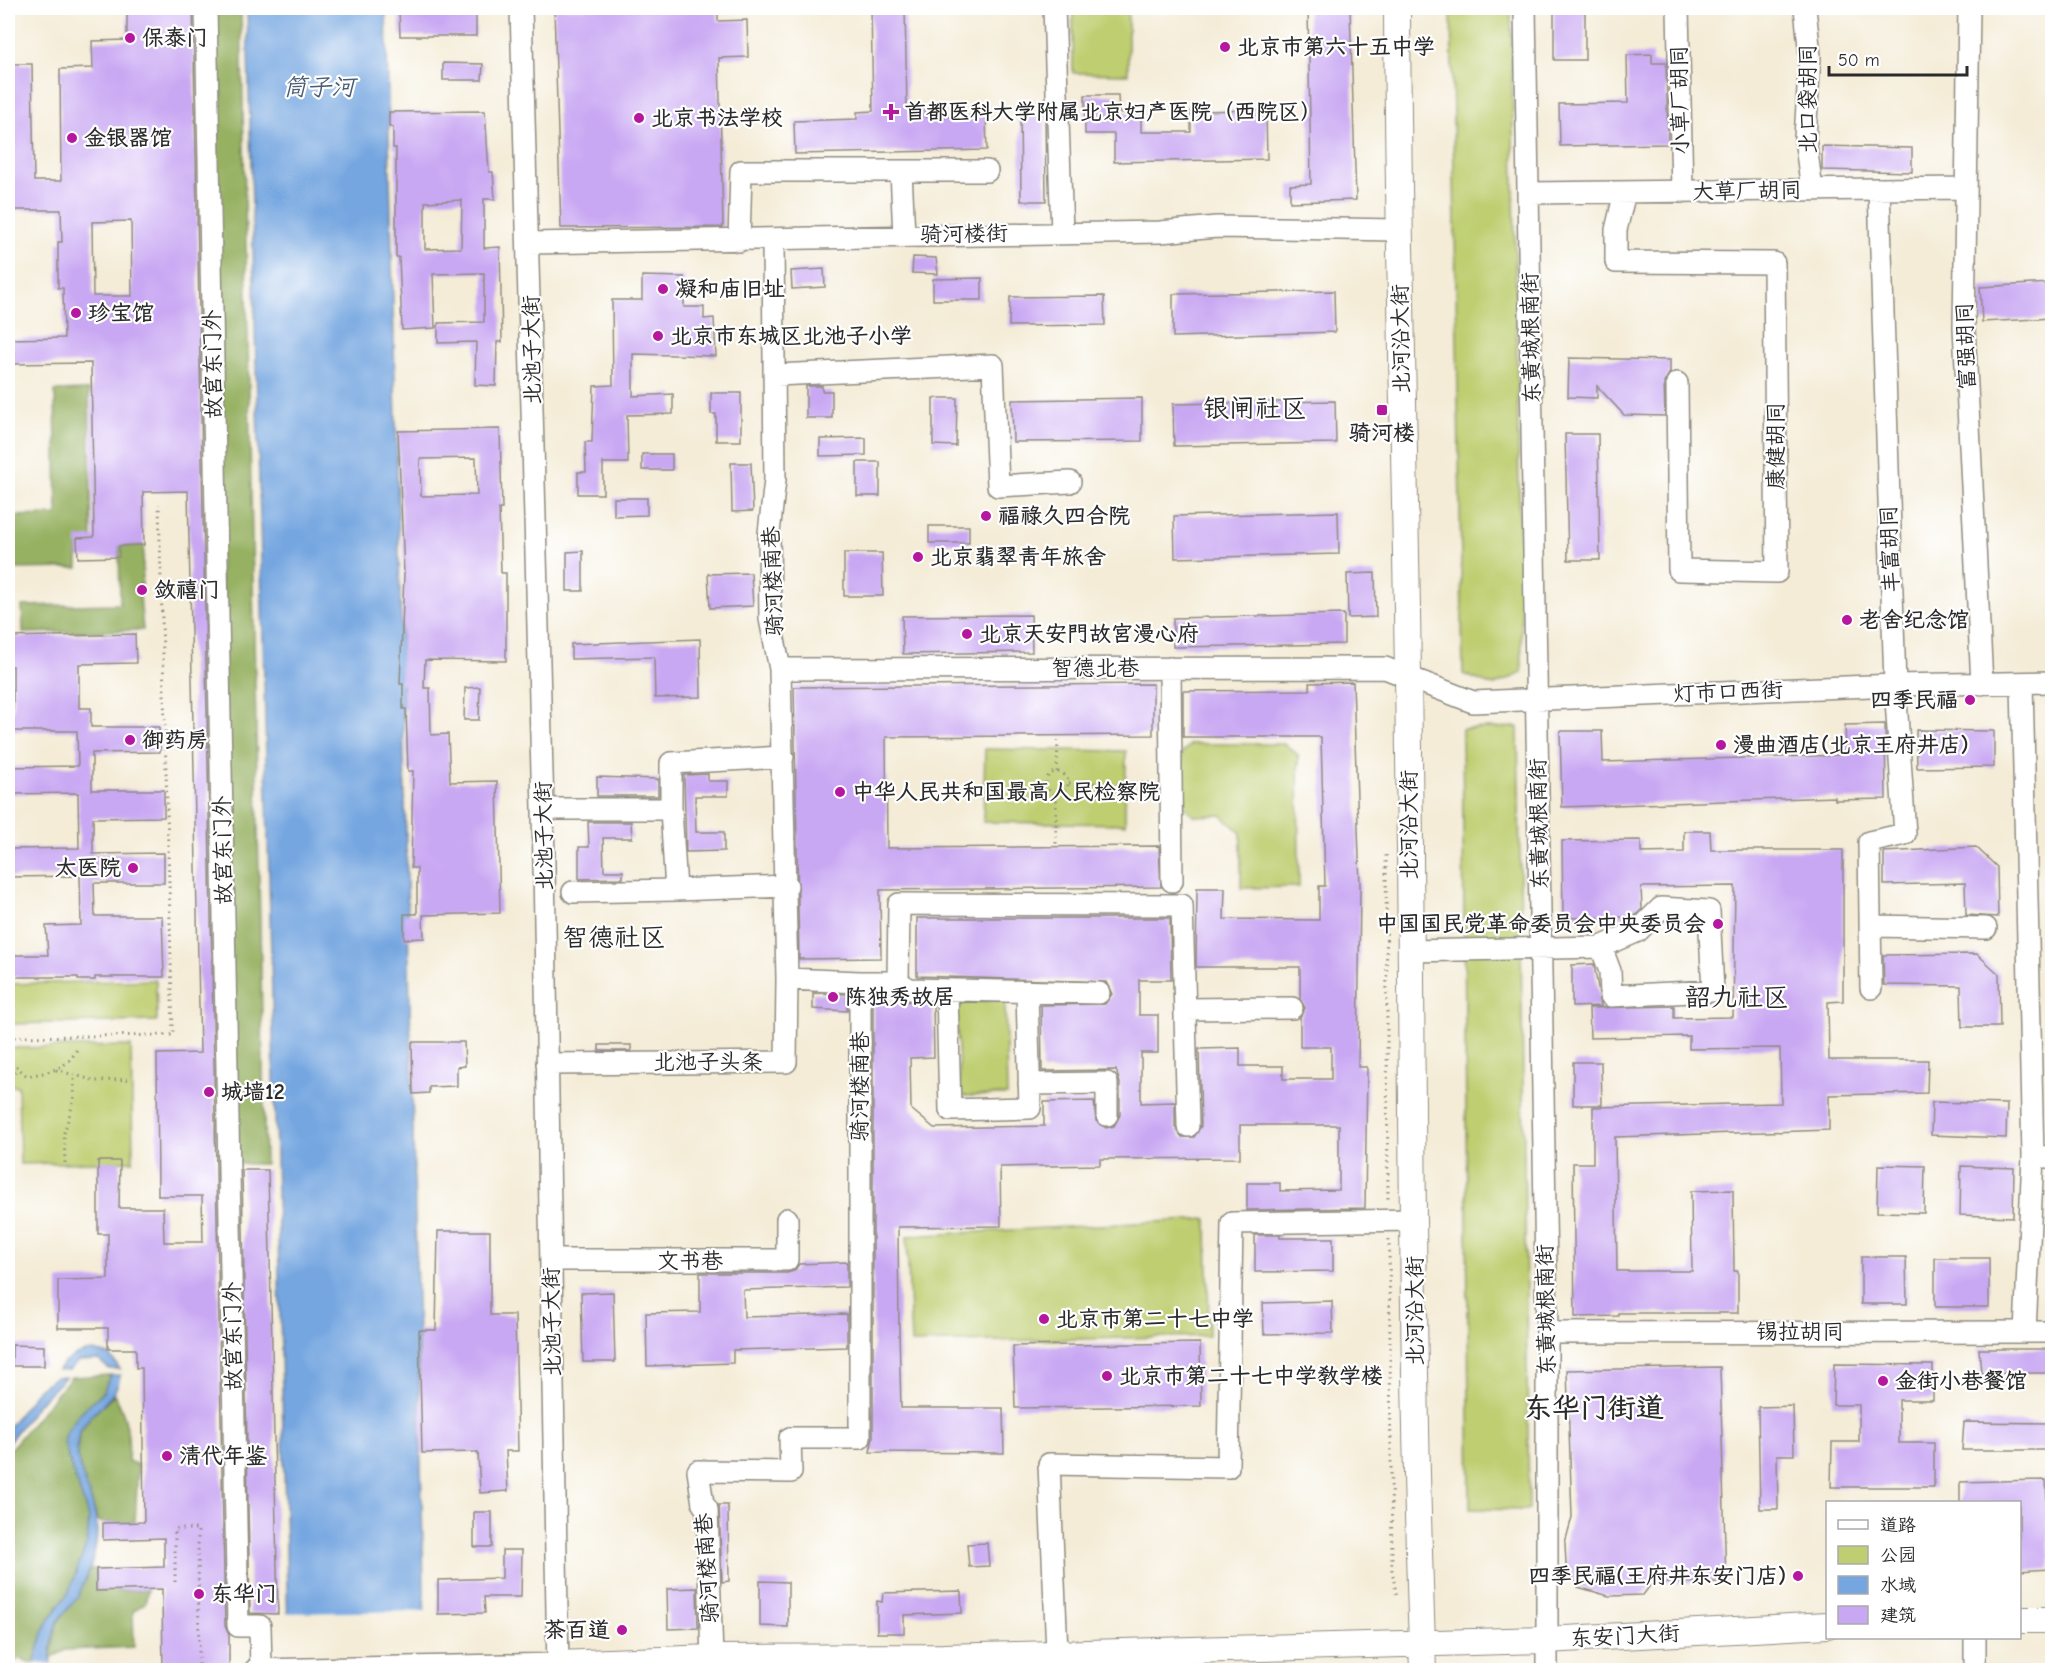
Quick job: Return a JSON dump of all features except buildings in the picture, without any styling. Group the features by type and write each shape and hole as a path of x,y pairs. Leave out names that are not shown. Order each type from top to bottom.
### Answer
{"main road":[{"name":"北河沿大街","path":"1397,8 1398,230 1408,675 1416,1488 1423,1671"},
{"path":"2021,1620 2052,1620"},
{"name":"东安门大街","path":"558,1667 712,1658 943,1664 1057,1653 1110,1662 1422,1642 1546,1640 1826,1625"}],"street":[{"name":"故宫东门外","path":"206,8 238,1626 261,1626 261,1670"},
{"name":"北池子大街","path":"521,8 543,809 558,1667"},
{"path":"1054,8 1062,232"},
{"name":"东黄城根南街","path":"1525,8 1547,1333 1547,1671"},
{"name":"小草厂胡同","path":"1678,8 1682,192"},
{"name":"北口袋胡同","path":"1805,8 1810,56 1804,138 1812,189"},
{"name":"富强胡同","path":"1969,8 1964,327 1982,684"},
{"path":"739,241 741,171 987,171"},
{"path":"902,171 904,236"},
{"name":"大草厂胡同","path":"1528,193 1966,188"},
{"name":"丰富胡同","path":"1872,988 1869,842 1905,834 1895,685 1879,189"},
{"name":"康健胡同","path":"1625,192 1616,230 1616,262 1774,263 1777,572 1679,570 1677,383"},
{"name":"骑河楼街","path":"529,243 1160,232 1217,227 1398,230"},
{"name":"骑河楼南巷","path":"773,240 776,375 775,480 768,533 770,619 780,669 787,886 787,979"},
{"path":"776,375 993,365 998,486 1070,482"},
{"path":"1170,668 1172,881"},
{"name":"智德北巷","path":"780,669 1385,668 1408,675"},
{"name":"灯市口西街","path":"1408,675 1473,702 1895,685 2052,682"},
{"path":"2022,683 2043,1157 2025,1332"},
{"path":"676,890 671,809 671,763 783,757"},
{"path":"543,809 671,809"},
{"path":"573,892 787,886"},
{"path":"898,982 899,904 1182,905 1188,1126"},
{"path":"1409,951 1601,947 1638,931 1661,908 1709,911 1713,991 1611,996 1610,971 1601,947"},
{"path":"1871,926 1986,928"},
{"path":"787,979 898,982 910,989 1099,993"},
{"name":"北池子头条","path":"547,1064 786,1062 787,979"},
{"name":"骑河楼南巷","path":"712,1658 707,1509 703,1504 698,1471 791,1472 790,1438 860,1438 860,982"},
{"path":"947,990 950,1110 1030,1108 1027,991"},
{"path":"1185,1009 1292,1008"},
{"path":"1029,1084 1107,1083 1107,1115"},
{"name":"文书巷","path":"551,1260 788,1260 787,1219"},
{"path":"1057,1653 1049,1464 1228,1467 1232,1223 1414,1220"},
{"name":"锡拉胡同","path":"1547,1333 2052,1332"},
{"path":"1975,1639 1975,1671"},
{"path":"255,1671 558,1667"}],"path":[{"path":"8,1037 173,1035 159,504"},
{"path":"1057,772 1058,736"},
{"path":"1057,772 1066,776 1068,783 1066,790 1056,794 1049,791 1046,784 1050,774 1057,772"},
{"path":"1068,783 1151,783 1151,774"},
{"path":"1056,794 1056,847"},
{"path":"1386,846 1392,1570 1399,1608"},
{"path":"8,1051 10,1061 27,1076 56,1070 73,1057 78,1047"},
{"path":"8,1083 18,1070"},
{"path":"56,1070 96,1081 132,1079"},
{"path":"65,1162 64,1133 74,1100 74,1076"},
{"path":"175,1582 174,1529 198,1529 199,1671"}],"green space":[{"path":"209,8 241,8 265,1164 233,1164"},
{"path":"1073,8 1128,8 1128,74 1073,73"},
{"path":"1451,8 1511,8 1522,673 1493,686 1463,674"},
{"path":"89,390 92,546 78,547 78,568 8,569 8,516 57,515 55,391"},
{"path":"144,545 142,585 139,585 143,630 23,633 22,606 120,604 119,546"},
{"path":"1518,727 1529,1510 1470,1509 1462,729"},
{"path":"1191,744 1285,744 1298,755 1299,887 1241,888 1241,833 1221,815 1194,816 1181,803 1182,753"},
{"path":"985,749 1126,751 1125,824 983,822"},
{"path":"156,980 157,1021 8,1024 8,984"},
{"path":"1005,999 1007,1095 960,1096 956,1004"},
{"path":"131,1046 133,1161 20,1164 18,1086 8,1086 8,1048"},
{"path":"1207,1219 1209,1336 911,1343 907,1236"},
{"path":"110,1375 104,1391 94,1402 67,1454 85,1501 89,1519 87,1543 69,1592 44,1630 34,1664 19,1658 8,1669 8,1452 71,1377"},
{"path":"114,1394 127,1426 128,1461 138,1465 135,1522 103,1523 97,1520 78,1457 80,1433 93,1414"},
{"path":"90,1569 96,1569 96,1591 148,1590 145,1603 133,1611 134,1647 65,1650 50,1659 57,1623 77,1597"}],"water":[{"name":"筒子河","path":"247,8 386,8 426,1670 289,1670"},
{"path":"93,1351 109,1355 120,1369 109,1369 98,1360 79,1361 69,1370 58,1370 74,1356"},
{"path":"110,1375 120,1375 118,1385 107,1401 87,1421 78,1438 79,1463 95,1515 97,1529 95,1551 78,1596 56,1626 51,1645 51,1670 34,1664 44,1630 69,1592 87,1543 89,1519 64,1442 67,1431 80,1413 104,1391"},
{"path":"56,1377 65,1377 38,1404 8,1443 8,1428 39,1388"}],"pier":[{"path":"427,1611 429,1670 286,1670 286,1613"},
{"path":"31,1663 53,1664 54,1670 32,1670"}],"place":[{"name":"保泰门","path":"130,38"},
{"name":"北京市第六十五中学","path":"1225,47"},
{"name":"首都医科大学附属北京妇产医院（西院区）","path":"891,112"},
{"name":"北京书法学校","path":"639,118"},
{"name":"金银器馆","path":"72,138"},
{"name":"凝和庙旧址","path":"663,289"},
{"name":"珍宝馆","path":"76,313"},
{"name":"北京市东城区北池子小学","path":"658,336"},
{"name":"骑河楼","path":"1382,410"},
{"name":"福禄久四合院","path":"986,516"},
{"name":"北京翡翠青年旅舍","path":"918,557"},
{"name":"敛禧门","path":"142,590"},
{"name":"老舍纪念馆","path":"1847,620"},
{"name":"北京天安門故宮漫心府","path":"967,634"},
{"name":"四季民福","path":"1970,700"},
{"name":"御药房","path":"130,740"},
{"name":"漫曲酒店(北京王府井店)","path":"1721,745"},
{"name":"中华人民共和国最高人民检察院","path":"840,792"},
{"name":"太医院","path":"133,868"},
{"name":"中国国民党革命委员会中央委员会","path":"1718,924"},
{"name":"陈独秀故居","path":"833,997"},
{"name":"城墙12","path":"209,1092"},
{"name":"北京市第二十七中学","path":"1044,1319"},
{"name":"北京市第二十七中学教学楼","path":"1107,1376"},
{"name":"金街小巷餐馆","path":"1883,1381"},
{"name":"清代年鉴","path":"167,1456"},
{"name":"四季民福(王府井东安门店)","path":"1798,1576"},
{"name":"东华门","path":"199,1594"},
{"name":"茶百道","path":"622,1630"}],"district":[{"name":"银闸社区","path":"1255,409"},
{"name":"智德社区","path":"614,938"},
{"name":"韶九社区","path":"1737,998"},
{"name":"东华门街道","path":"1594,1408"}]}
